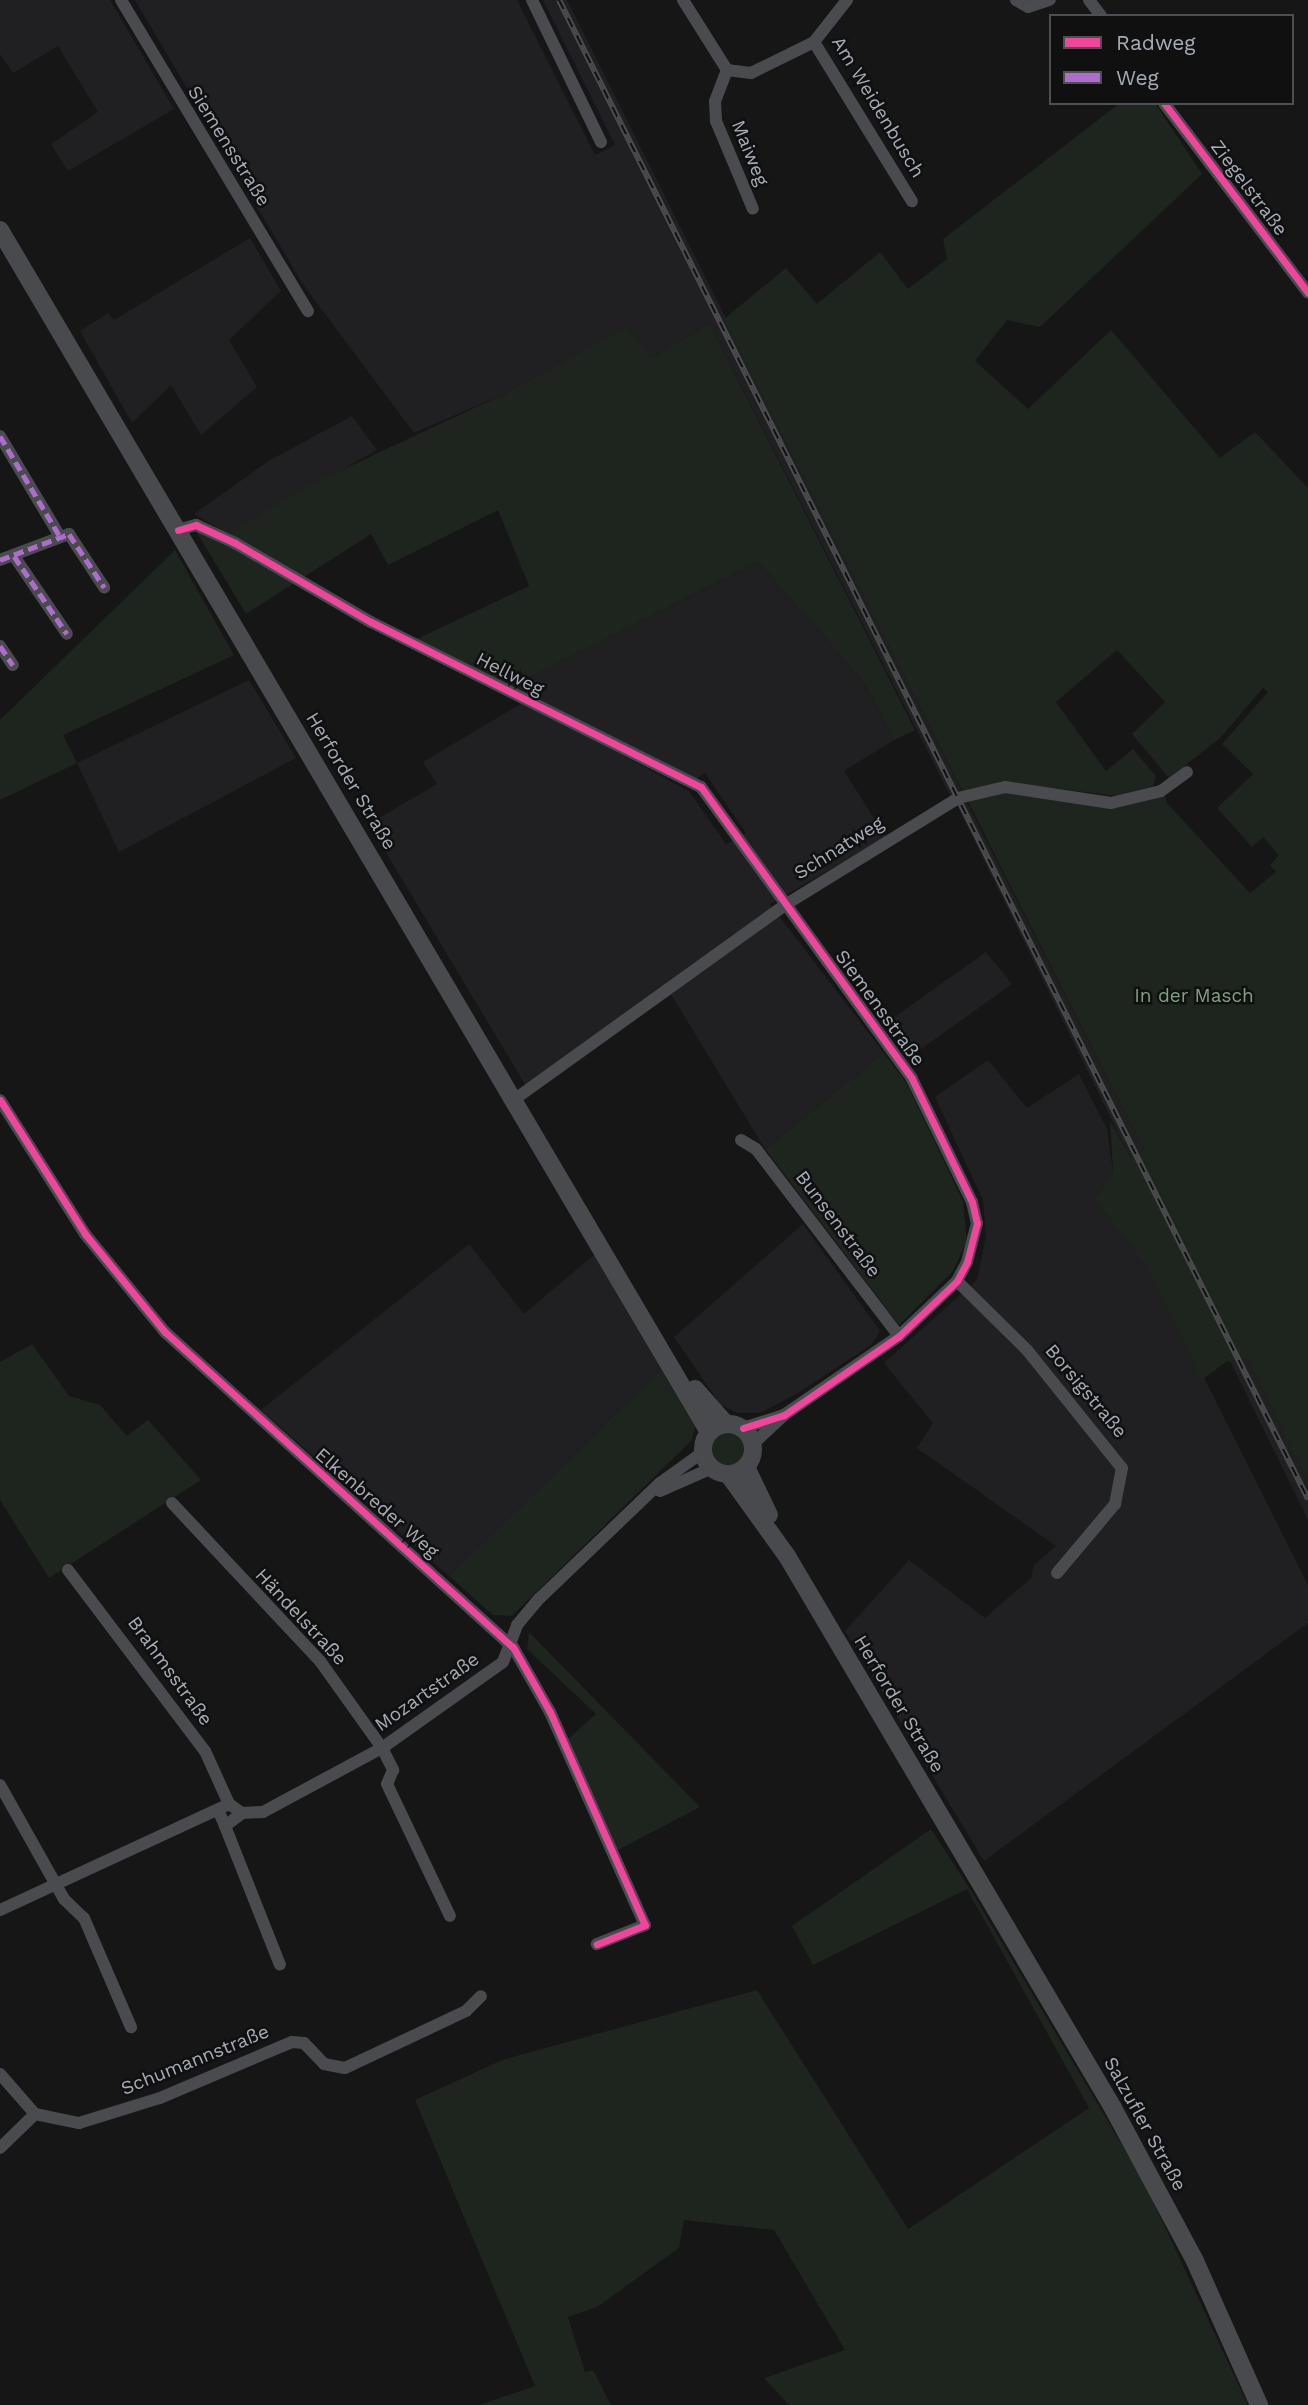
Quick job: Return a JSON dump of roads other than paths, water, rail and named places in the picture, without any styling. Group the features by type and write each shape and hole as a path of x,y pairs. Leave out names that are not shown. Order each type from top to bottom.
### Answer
{"main road":[{"name":"Herforder Straße","path":"0,230 667,1353 709,1433"},
{"name":"Herforder Straße","path":"667,1353 735,1426"},
{"path":"735,1426 753,1444 746,1467 720,1471 703,1452 709,1433 735,1426"},
{"name":"Herforder Straße","path":"746,1467 787,1556 975,1873"},
{"name":"Herforder Straße","path":"720,1471 787,1556"},
{"name":"Salzufler Straße","path":"975,1873 1154,2181 1259,2405"}],"street":[{"name":"Siemensstraße","path":"121,0 308,312"},
{"path":"532,0 601,142"},
{"path":"682,0 727,71 751,72 814,42"},
{"name":"Am Weidenbusch","path":"847,0 814,42 912,201"},
{"path":"1016,0 1028,7 1050,0"},
{"name":"Maiweg","path":"727,71 715,102 716,121 753,209"},
{"name":"Ziegelstraße","path":"1166,105 1308,293"},
{"path":"0,436 4,451 59,535"},
{"name":"Hellweg","path":"178,530 196,525 235,543 371,622 701,787 785,905"},
{"path":"0,560 59,535 69,534 104,587"},
{"path":"14,556 67,634"},
{"path":"0,646 13,665"},
{"name":"Schnatweg","path":"515,1099 785,905 971,793 1013,788 1111,803 1161,791 1187,772"},
{"name":"Siemensstraße","path":"753,1444 784,1415 899,1336 957,1281 974,1239 972,1202 912,1079 785,905"},
{"name":"Elkenbreder Weg","path":"0,1100 85,1234 165,1332 513,1647 550,1712 645,1925 597,1944"},
{"name":"Bunsenstraße","path":"741,1140 756,1149 899,1336"},
{"name":"Borsigstraße","path":"957,1281 1027,1350 1122,1468 1115,1504 1058,1573"},
{"name":"Siemensstraße","path":"735,1426 784,1415"},
{"name":"Mozartstraße","path":"225,1826 242,1813 305,1793 382,1748 485,1676 513,1647 517,1625 540,1598 652,1493 703,1452"},
{"name":"Mozartstraße","path":"652,1493 720,1471"},
{"name":"Händelstraße","path":"172,1503 320,1661 382,1748 393,1770 387,1784 450,1916"},
{"name":"Brahmsstraße","path":"68,1570 205,1751 223,1807"},
{"path":"0,1785 57,1884 84,1918 131,2027"},
{"path":"0,1910 223,1807 242,1813"},
{"path":"223,1807 225,1826 280,1965"},
{"name":"Schumannstraße","path":"35,2114 69,2124 88,2122 292,2042 345,2068 467,2011 481,1996"},
{"path":"0,2074 35,2114 0,2148"}],"railway":[{"path":"559,0 1308,1499"}],"park label":[{"name":"In der Masch","path":"1194,996"}]}
